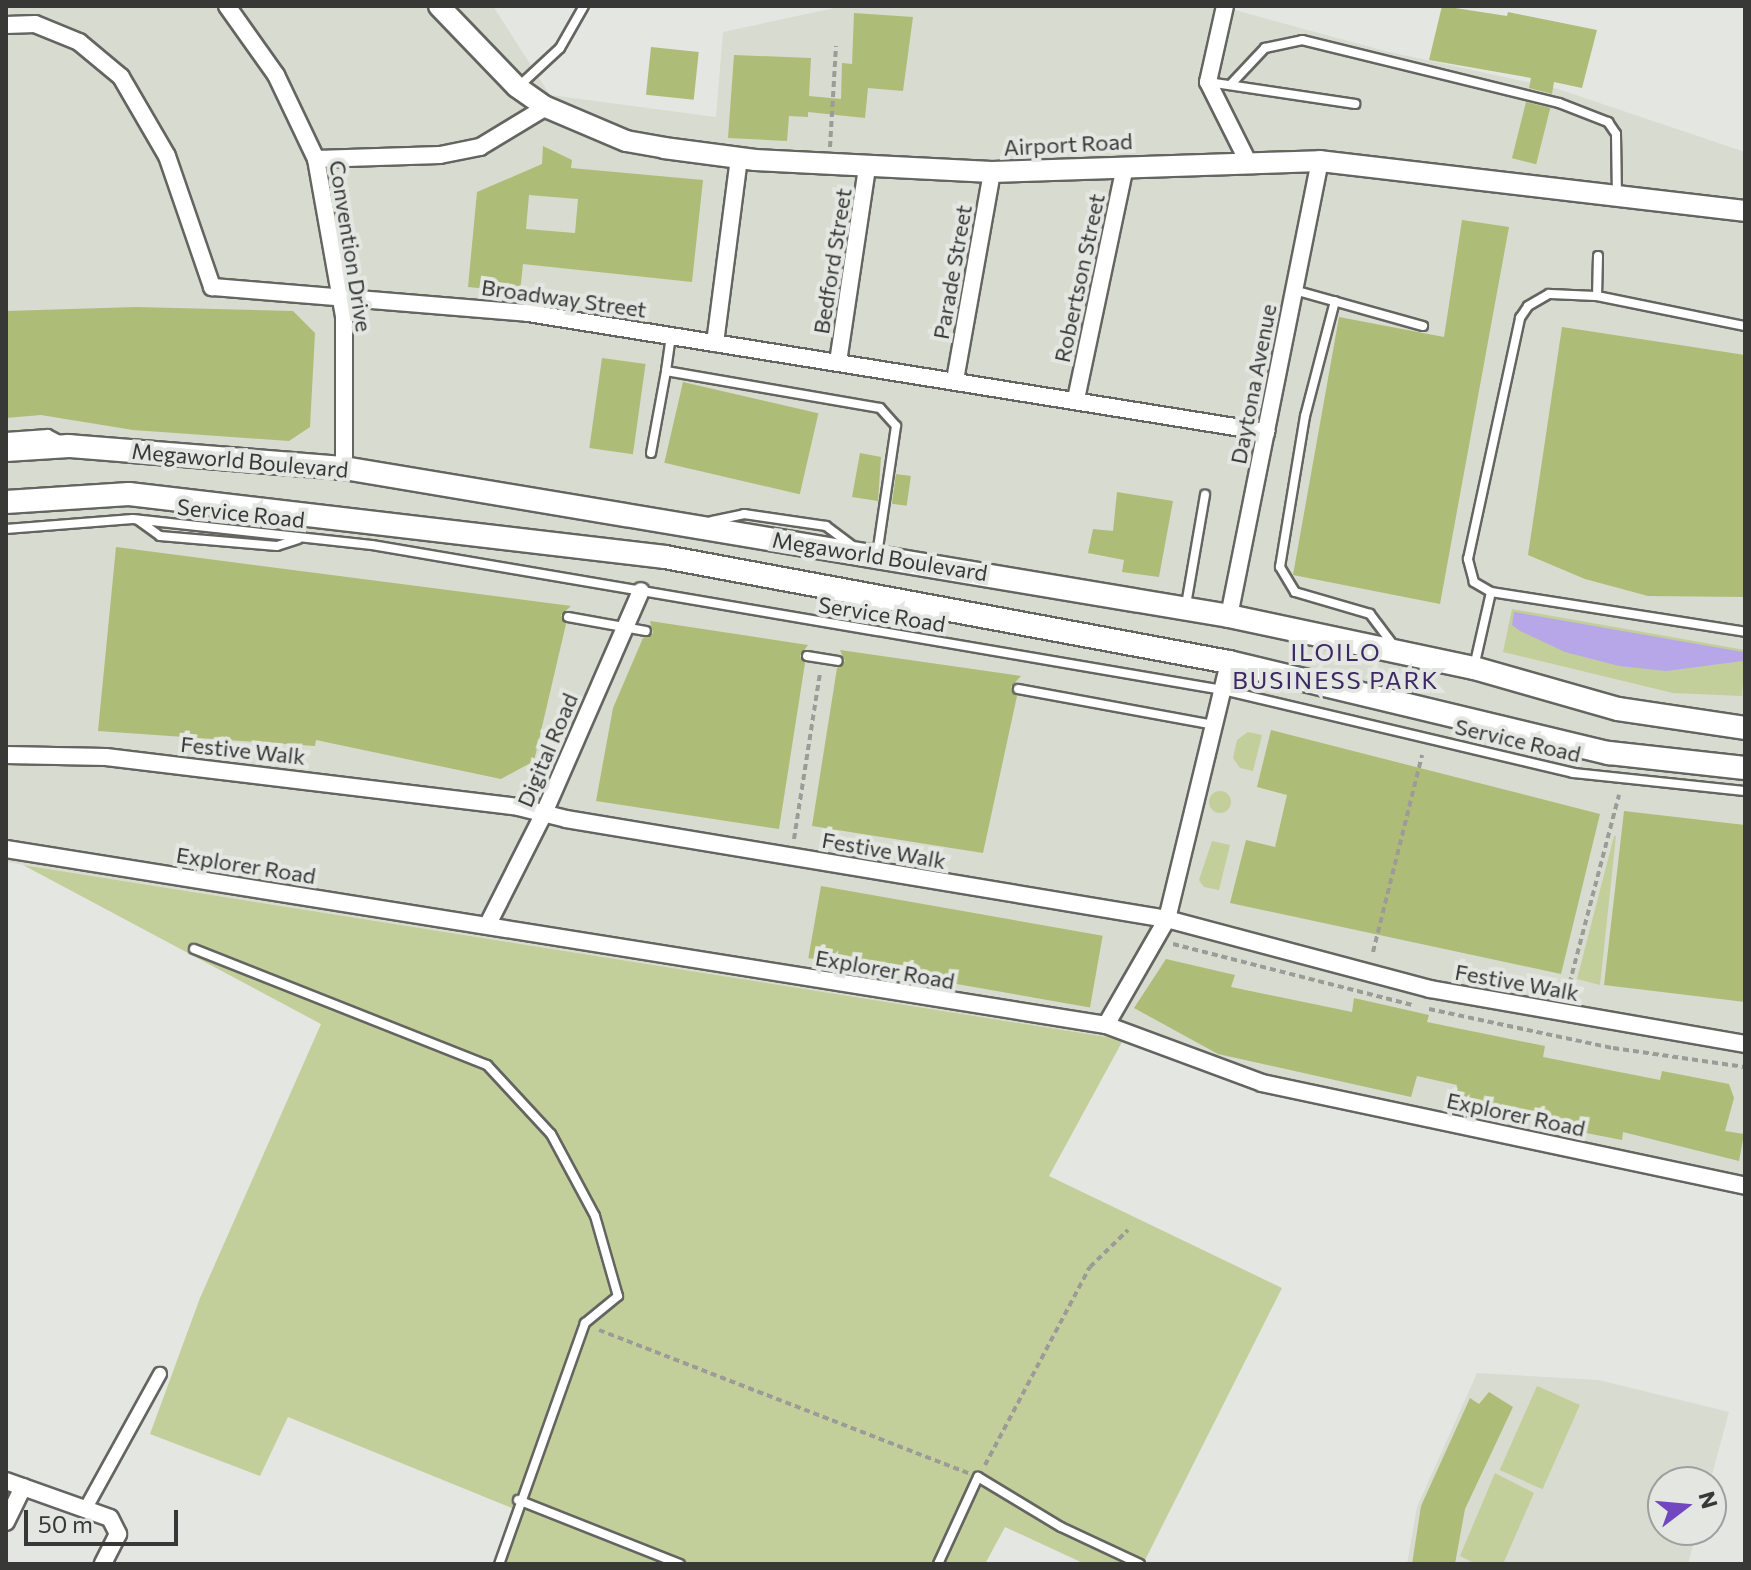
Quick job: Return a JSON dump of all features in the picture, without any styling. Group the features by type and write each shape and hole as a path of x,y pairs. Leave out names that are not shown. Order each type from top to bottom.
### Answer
{"main road":[{"name":"Megaworld Boulevard","path":"6,450 69,446 344,468 869,553 1229,616 1474,668 1618,709 1745,728"},
{"name":"Megaworld Boulevard","path":"6,502 129,494 665,557 1229,662 1609,753 1745,768"}],"street":[{"name":"Convention Drive","path":"227,6 276,75 316,159 341,296 344,468"},
{"name":"Airport Road","path":"439,6 517,87 546,107 626,141 739,159 992,172 1247,160 1320,161 1745,211"},
{"path":"1225,6 1208,82 1247,160"},
{"name":"Broadway Street","path":"6,25 35,24 79,42 121,77 167,156 212,287 528,313 1266,432"},
{"path":"316,159 440,155 480,147 546,107"},
{"path":"715,343 739,159"},
{"name":"Daytona Avenue","path":"1229,616 1320,161"},
{"name":"Bedford Street","path":"838,362 867,167"},
{"name":"Robertson Street","path":"1076,399 1125,167"},
{"name":"Parade Street","path":"955,380 992,172"},
{"name":"Digital Road","path":"488,924 544,813 641,591"},
{"path":"1106,1025 1167,919 1229,662"},
{"name":"Festive Walk","path":"6,755 106,757 544,813 1167,919 1255,938 1430,989 1745,1044"},
{"name":"Explorer Road","path":"6,849 1106,1025 1262,1083 1745,1186"},
{"path":"87,1506 160,1374"},
{"path":"6,1481 87,1506 116,1525 118,1534 103,1564"},
{"path":"6,1522 23,1487"}],"lane":[{"path":"517,87 560,48 584,6"},
{"path":"1232,83 1265,48 1302,40 1559,103 1608,122 1616,134 1617,196"},
{"path":"1208,82 1232,83 1355,104"},
{"path":"1597,296 1598,256"},
{"path":"1294,290 1423,326"},
{"path":"1745,326 1597,296 1549,294 1528,306 1520,318 1468,559 1474,582 1491,592 1745,632"},
{"path":"1335,301 1305,416 1280,567 1295,592 1370,614 1399,654"},
{"path":"651,453 671,336"},
{"path":"666,371 880,408 890,415 896,426 869,553"},
{"path":"6,437 48,434 69,446"},
{"path":"1186,609 1205,495"},
{"name":"Service Road","path":"6,529 137,520 302,537 1223,690 1573,773 1745,791"},
{"path":"1474,668 1491,592"},
{"path":"568,617 646,631"},
{"path":"807,656 838,661"},
{"path":"1018,689 1193,717 1214,725"},
{"path":"194,949 487,1065 551,1134 595,1216 618,1296 585,1323 518,1500 499,1564"},
{"path":"938,1564 978,1477 1061,1527 1140,1564"},
{"path":"518,1500 680,1564"}],"path":[{"path":"829,165 836,46"},
{"path":"794,839 823,659"},
{"path":"1373,952 1422,755"},
{"path":"1567,993 1619,795"},
{"path":"585,1323 645,1351 978,1477 1090,1267 1128,1230"}],"shaded area":[{"name":"ILOILO BUSINESS PARK","path":"6,6 493,6 550,95 716,117 723,32 844,6 1220,6 1385,51 1555,88 1745,152 1745,1193 1262,1092 1107,1037 6,862"},
{"path":"1514,612 1743,652 1743,661 1666,671 1619,666 1565,652 1520,631 1512,625"},
{"path":"1477,1373 1599,1380 1729,1412 1714,1466 1647,1466 1647,1546 1693,1546 1688,1564 1407,1564 1417,1507"}],"green space":[{"path":"1512,609 1745,650 1742,696 1673,693 1503,652"},
{"path":"1248,732 1262,735 1253,771 1240,768 1233,758 1237,740"},
{"path":"1216,791 1224,791 1231,802 1224,813 1216,813 1209,806 1209,798"},
{"path":"1616,836 1600,985 1577,979"},
{"path":"1212,841 1230,845 1219,890 1204,887 1199,880"},
{"path":"23,865 1107,1037 1122,1042 1049,1176 1282,1288 1143,1564 1085,1564 1005,1527 985,1564 496,1564 519,1511 288,1417 260,1476 150,1434 200,1298 321,1024"},
{"path":"1537,1386 1580,1405 1543,1489 1500,1470"},
{"path":"1495,1473 1534,1493 1503,1564 1476,1564 1460,1556"}],"building":[{"path":"1442,6 1507,16 1508,12 1597,30 1582,88 1554,82 1552,94 1529,88 1531,78 1429,60"},
{"path":"854,13 913,17 903,91 868,88 865,118 808,112 808,117 789,116 787,141 728,138 734,55 811,58 809,96 841,99 842,63 852,64"},
{"path":"651,47 699,52 694,100 646,95"},
{"path":"1526,102 1550,108 1536,164 1512,158"},
{"path":"543,146 572,160 571,168 703,180 692,282 523,264 520,292 468,287 477,192 542,164","holes":["529,195 578,199 575,233 526,229"]},
{"path":"1462,220 1509,227 1440,604 1293,575 1339,317 1444,337"},
{"path":"136,307 293,311 315,333 310,427 289,441 133,430 41,415 6,418 6,311"},
{"path":"1562,327 1745,355 1745,597 1648,596 1585,579 1528,555"},
{"path":"602,358 646,364 633,454 589,448"},
{"path":"683,382 818,413 800,494 664,463"},
{"path":"860,453 881,457 878,501 852,497"},
{"path":"896,474 911,476 907,506 892,504"},
{"path":"1117,492 1173,501 1159,577 1122,572 1124,560 1088,553 1093,529 1113,531"},
{"path":"116,547 571,606 561,615 566,624 534,761 501,779 316,740 315,746 98,731"},
{"path":"650,621 808,645 800,656 805,663 779,829 596,801 613,708 643,638 653,633"},
{"path":"840,650 1021,676 1011,687 1017,696 983,853 812,826 837,668 845,661"},
{"path":"1271,730 1600,814 1561,974 1230,903 1246,840 1275,847 1287,795 1257,787"},
{"path":"1624,811 1745,825 1745,1002 1604,985"},
{"path":"821,886 1103,936 1090,1008 808,958"},
{"path":"1166,959 1235,975 1231,987 1352,1012 1354,998 1429,1015 1427,1022 1545,1046 1543,1057 1660,1080 1662,1071 1729,1084 1734,1098 1725,1131 1744,1134 1739,1161 1623,1132 1622,1140 1550,1126 1552,1116 1454,1103 1457,1085 1417,1076 1411,1097 1218,1054 1134,1008"},
{"path":"1489,1392 1513,1407 1465,1509 1455,1564 1412,1564 1421,1506 1470,1398 1479,1404"}],"district":[{"name":"ILOILO BUSINESS PARK","path":"1336,666"}]}
